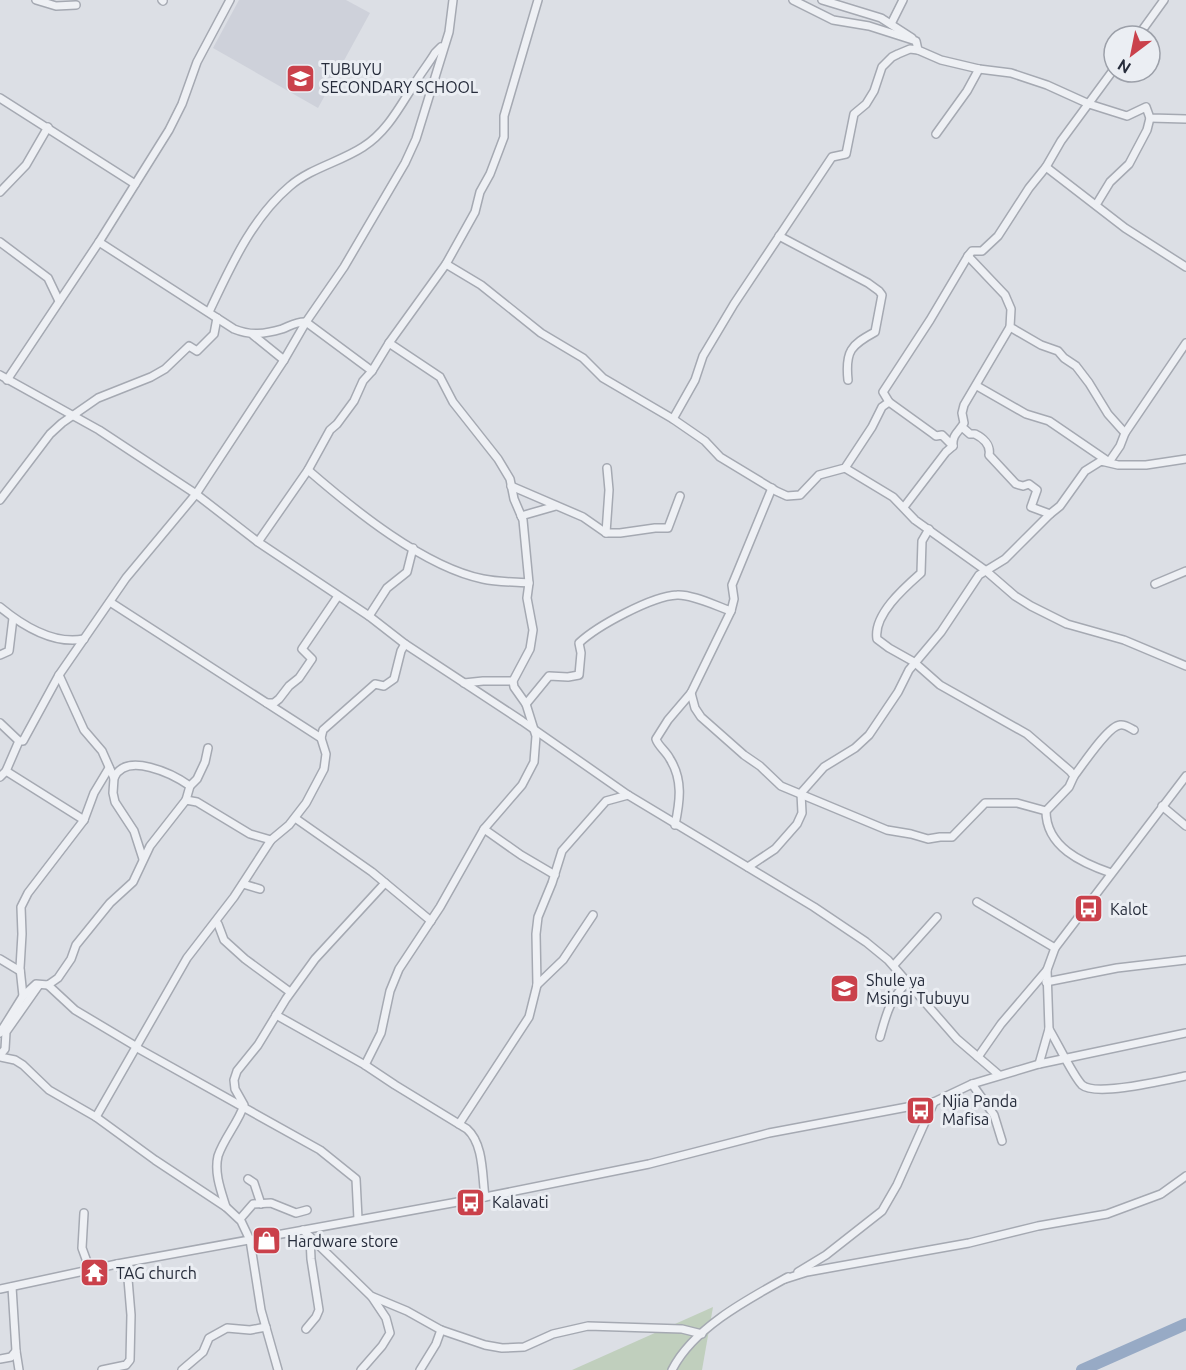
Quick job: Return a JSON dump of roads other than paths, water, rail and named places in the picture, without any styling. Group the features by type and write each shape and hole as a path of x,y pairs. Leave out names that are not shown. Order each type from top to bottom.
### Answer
{"street":[{"path":"36,0 56,6 76,5"},
{"path":"7,380 99,243 175,120 197,62 230,0"},
{"path":"0,777 6,771 19,741 23,741 59,675 139,562 196,494 344,267 411,152 448,32 453,0"},
{"path":"258,542 308,470 330,430 354,400 363,381 446,264 475,212 480,192 490,174 504,137 504,116 538,0"},
{"path":"793,0 833,20 869,26 916,41"},
{"path":"822,0 875,15 916,41 918,50"},
{"path":"891,24 903,0"},
{"path":"1147,24 1164,0"},
{"path":"209,312 250,232 272,205 300,179 374,140 390,122 435,53 443,45"},
{"path":"673,419 695,380 703,356 734,304 832,157 846,154 854,114 866,104 874,92 882,67 892,57 910,49 918,50 941,60 979,69 1011,73 1047,85 1089,104 1127,116 1146,107 1150,118 1147,130 1129,164 1110,182 1096,205"},
{"path":"936,134 967,92 979,69"},
{"path":"953,446 942,435 932,434 889,402 883,392 968,256 972,251 982,251 998,236 1029,188 1046,167 1061,141 1103,84"},
{"path":"0,98 135,184"},
{"path":"1150,118 1186,120"},
{"path":"0,192 26,165 48,127"},
{"path":"1046,167 1125,228 1186,267"},
{"path":"779,236 868,283 882,296 875,332 856,343 849,356 848,380"},
{"path":"0,242 48,278 59,301"},
{"path":"99,243 234,329 253,335 284,360"},
{"path":"953,446 952,440 957,429 964,423 963,409 1010,327 1011,309 1005,295 968,256"},
{"path":"446,264 475,281 541,333 583,358 603,378 673,419 705,441 720,457 787,496 798,496 819,475 845,468 872,427 882,407 889,402"},
{"path":"0,500 50,435 71,415 104,394 151,377 167,368 189,346 197,351 214,334 217,318"},
{"path":"253,335 282,329 301,321 306,322 372,371"},
{"path":"1010,327 1041,345 1058,351 1076,366 1108,414 1125,433"},
{"path":"365,1065 381,1033 396,976 484,829 526,778 536,753 535,730 526,704 514,687 513,681 530,649 533,630 527,598 529,583 523,520 505,468 459,411 440,377 389,343"},
{"path":"1109,462 1120,446 1125,433 1186,343"},
{"path":"0,375 99,430 196,494 258,542 628,795 844,927 894,965 950,1031 999,1075"},
{"path":"976,386 1026,414 1048,421 1109,462 1118,465 1146,465 1186,459"},
{"path":"962,427 986,442 990,450 989,455 1016,484 1023,486 1029,484 1037,490 1031,507 1050,514"},
{"path":"904,507 953,446"},
{"path":"748,867 775,849 797,824 802,813 801,794 826,766 855,748 869,735 898,692 914,662 936,639 976,579 985,570 1005,559 1065,501 1085,471 1097,462 1109,462"},
{"path":"606,533 609,494 607,468"},
{"path":"845,468 893,497 915,520 985,570 1014,596 1051,617 1086,630 1124,640 1186,666"},
{"path":"308,470 338,496 413,548 454,570 482,579 529,583"},
{"path":"511,486 587,519 606,533 620,534 668,528 680,496"},
{"path":"675,825 681,783 670,759 656,740 668,720 691,693 731,611 734,599 732,585 772,488"},
{"path":"521,516 556,506"},
{"path":"929,529 922,542 921,573 888,605 876,634 878,640 914,662 940,685 1011,723 1036,740 1074,776"},
{"path":"369,616 387,588 406,572 413,548"},
{"path":"1155,585 1186,571"},
{"path":"526,704 549,676 579,675 581,661 579,643 605,623 662,598 680,595 731,611"},
{"path":"267,703 276,701 299,678 312,659 303,649 338,596"},
{"path":"96,1117 138,1048 187,958 243,884 271,840 295,818 324,769 326,753 321,738 110,602"},
{"path":"0,607 13,618 44,634 58,639 84,639"},
{"path":"0,655 9,651 13,618"},
{"path":"321,738 325,728 375,684 384,686 394,679 400,651 405,644"},
{"path":"59,675 84,730 102,751 114,778"},
{"path":"464,684 483,681 513,681"},
{"path":"691,693 695,708 701,717 781,786 887,830 928,839 954,836 985,802 1022,804 1046,812"},
{"path":"0,723 19,741"},
{"path":"1111,873 1081,860 1060,846 1048,829 1046,812 1069,787 1074,776 1104,737 1116,726 1121,725 1134,730"},
{"path":"48,986 58,978 71,959 76,945 110,903 133,882 143,858 186,800 190,786 197,779 205,762 208,748"},
{"path":"143,858 132,826 115,802 113,793 116,772 136,765 170,774 190,786"},
{"path":"23,996 20,971 21,907 28,893 84,820 94,793 109,768"},
{"path":"6,771 84,820"},
{"path":"1039,1064 1049,1029 1046,982 1047,970 1055,948 1186,776"},
{"path":"459,1124 526,1024 532,1009 537,986 538,918 562,851 605,802 628,795"},
{"path":"186,800 197,802 255,837 271,840"},
{"path":"1162,806 1186,826"},
{"path":"295,818 372,872 431,921"},
{"path":"484,829 555,875"},
{"path":"226,1207 218,1181 218,1160 243,1108 244,1103 235,1089 236,1076 290,992 315,959 385,883"},
{"path":"243,884 260,889"},
{"path":"977,902 1055,948"},
{"path":"537,986 567,954 593,915"},
{"path":"894,965 937,917"},
{"path":"218,924 224,940 245,959 290,992"},
{"path":"0,959 20,971"},
{"path":"1046,982 1116,968 1186,960"},
{"path":"978,1057 1001,1024 1047,970"},
{"path":"880,1037 890,1004 908,982"},
{"path":"39,985 6,1032 5,1049 0,1056 20,1063 49,1090 96,1117 240,1219 250,1240 256,1283 278,1370"},
{"path":"1,1030 31,987 48,986 75,1010 311,1145 349,1172 356,1179 358,1219"},
{"path":"276,1015 365,1065 459,1124 475,1138 484,1197"},
{"path":"1049,1029 1080,1083 1092,1090 1106,1090 1186,1077"},
{"path":"0,1289 117,1264 484,1197 649,1164 769,1133 934,1102 972,1084 1039,1064 1186,1033"},
{"path":"972,1084 994,1115 1002,1141"},
{"path":"672,1370 680,1357 702,1334 763,1290 826,1255 882,1211 897,1185 934,1102"},
{"path":"784,1279 807,1272 969,1243 1038,1226 1107,1214 1161,1194 1186,1176"},
{"path":"248,1179 254,1183 261,1204"},
{"path":"240,1219 253,1204 271,1203 296,1213 307,1210"},
{"path":"84,1213 82,1248 90,1270"},
{"path":"303,1230 371,1296 386,1318 390,1333 361,1370"},
{"path":"306,1329 319,1310 310,1238"},
{"path":"102,1370 126,1365 130,1360 131,1315 128,1279 117,1264"},
{"path":"12,1287 16,1351 20,1370"},
{"path":"371,1296 407,1311 441,1330 485,1345 507,1348 524,1347 547,1336 572,1328 588,1326 682,1329 702,1334"},
{"path":"182,1370 203,1352 209,1338 227,1328 250,1330 266,1327"},
{"path":"420,1370 436,1344 441,1330"},
{"path":"0,1359 11,1357 16,1351"}],"waterway":[{"path":"1082,1370 1186,1324"}],"place":[{"name":"TUBUYU SECONDARY SCHOOL","path":"300,78"},
{"name":"Kalot","path":"1089,909"},
{"name":"Shule ya Msingi Tubuyu","path":"845,989"},
{"name":"Njia Panda Mafisa","path":"921,1110"},
{"name":"Kalavati","path":"471,1202"},
{"name":"Hardware store","path":"266,1241"},
{"name":"TAG church","path":"95,1273"}]}
